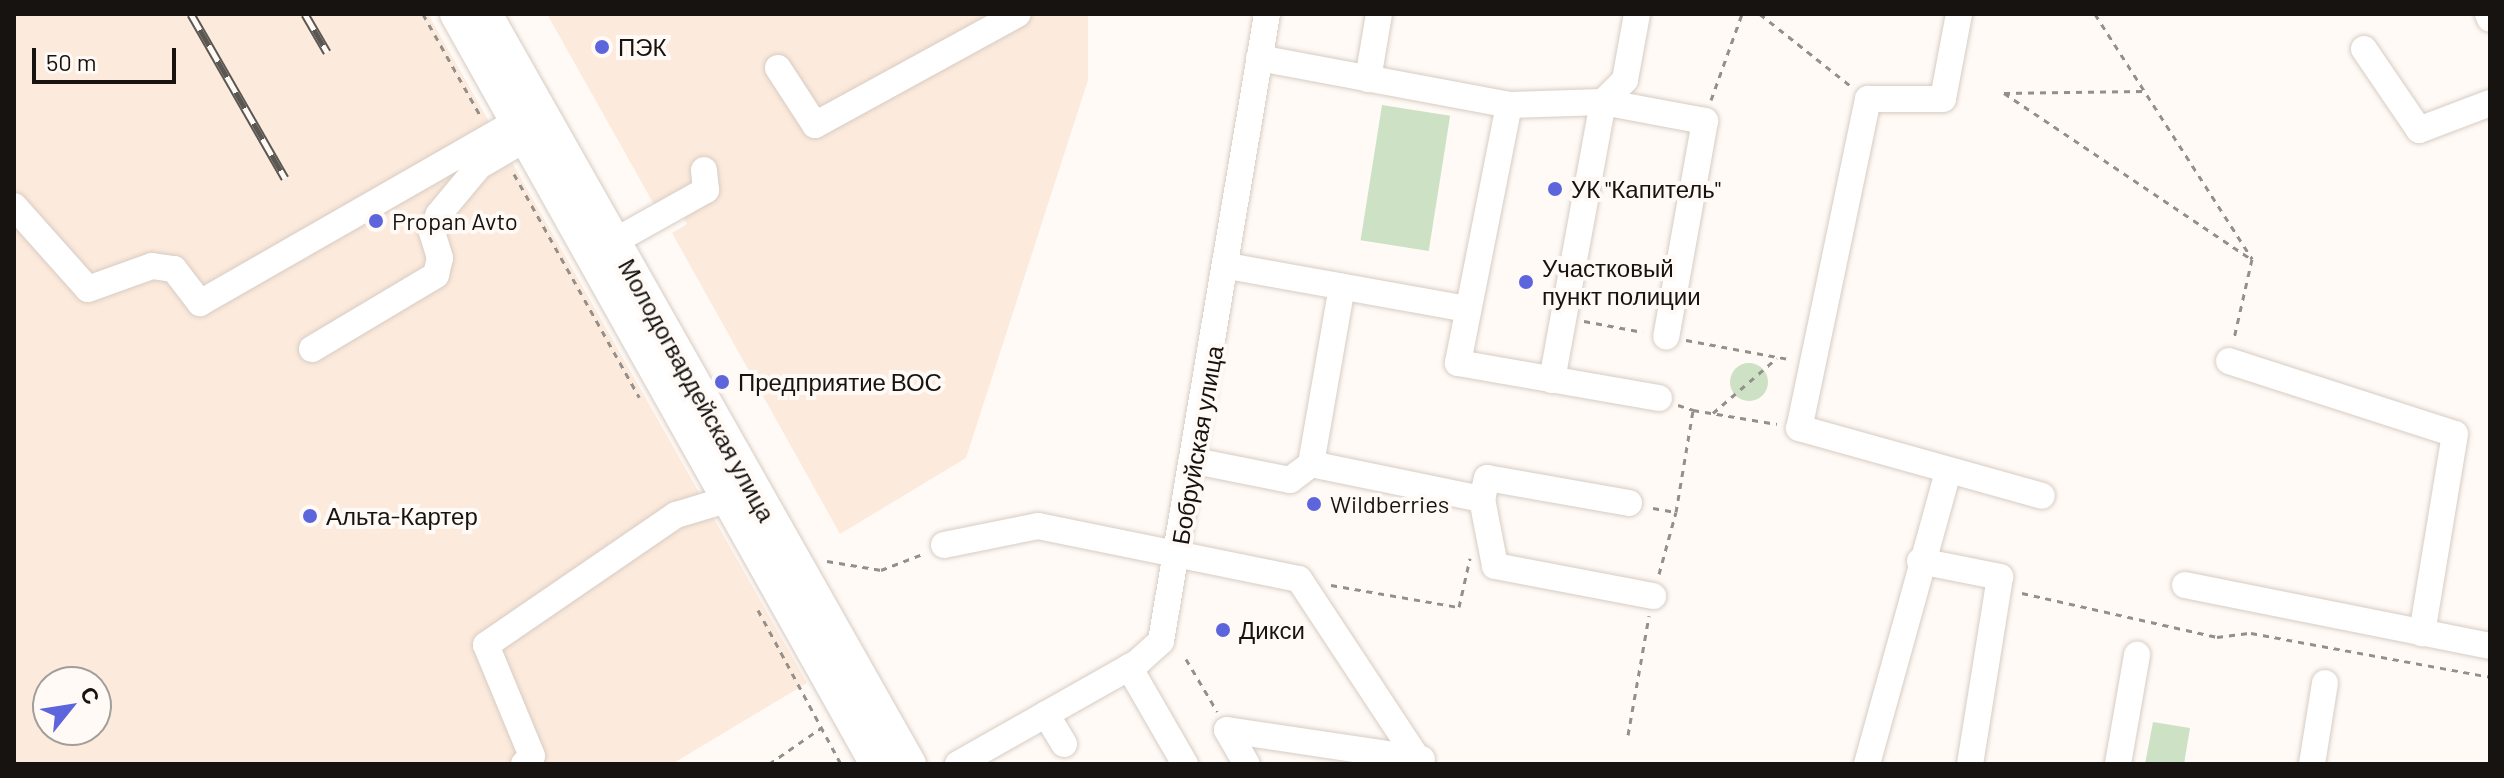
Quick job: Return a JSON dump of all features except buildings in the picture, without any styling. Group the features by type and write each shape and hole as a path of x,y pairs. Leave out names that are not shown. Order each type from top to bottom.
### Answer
{"main road":[{"name":"Молодогвардейская улица","path":"456,14 511,132 602,248 910,764"},
{"name":"Молодогвардейская улица","path":"486,14 726,500 876,764"}],"street":[{"path":"778,68 815,125 1018,14"},
{"name":"Бобруйская улица","path":"958,764 1129,667 1161,641 1228,266 1267,14"},
{"path":"1368,79 1379,14"},
{"path":"1552,380 1603,102 1625,80 1637,14"},
{"path":"1959,14 1943,99 1868,99 1799,428 2042,496"},
{"path":"2364,49 2419,130 2490,103"},
{"path":"1259,58 1509,105 1603,102 1705,121 1666,337"},
{"path":"1509,105 1458,363 1659,398"},
{"path":"14,206 88,289 152,266 174,269 200,303 511,132"},
{"path":"312,349 436,275 440,258 432,232 439,214 511,132"},
{"path":"602,248 706,190 704,170"},
{"path":"1228,266 1468,309"},
{"path":"1195,461 1290,480 1311,464 1342,287"},
{"path":"2229,361 2455,434 2422,633"},
{"path":"1311,464 1482,499"},
{"path":"1867,764 1920,561 1948,472"},
{"path":"1629,503 1487,478 1482,499 1495,566 1653,596"},
{"path":"524,764 532,756 486,645 676,515 726,500"},
{"path":"944,545 1038,526 1299,579 1421,762"},
{"path":"1920,561 2000,577 1970,764"},
{"path":"2185,585 2490,646"},
{"path":"2118,764 2137,655"},
{"path":"1129,667 1185,764"},
{"path":"2312,764 2325,683"},
{"path":"1046,714 1064,744"},
{"path":"1227,730 1421,762"},
{"path":"1227,730 1247,764"}],"path":[{"path":"423,14 511,132"},
{"path":"1705,121 1742,14"},
{"path":"1760,14 1868,99"},
{"path":"2095,14 2252,259 2229,361"},
{"path":"2145,91 2004,93 2252,259"},
{"path":"1713,413 1778,357"},
{"path":"1628,735 1653,596 1676,512 1693,410 1799,428"},
{"path":"1629,503 1676,512"},
{"path":"820,564 881,570 944,545"},
{"path":"1299,579 1459,607 1472,545"},
{"path":"1999,587 2217,637 2251,633 2490,677"},
{"path":"1186,659 1227,730"},
{"path":"816,719 841,764"},
{"path":"769,764 821,728"}],"shaded area":[{"path":"14,14 428,14 807,683 672,764 14,764"},
{"path":"547,14 1088,14 1088,80 966,458 840,534 672,233 687,224 673,199 656,208"}],"green space":[{"path":"1382,105 1450,116 1429,251 1361,240"},
{"path":"1749,363 1763,368 1768,382 1763,396 1749,401 1735,396 1730,382 1735,368"},
{"path":"2153,722 2190,728 2184,764 2145,764"}],"railway":[{"path":"191,14 285,178"},
{"path":"305,14 327,52"}],"place":[{"name":"ПЭК","path":"602,47"},
{"name":"УК \"Капитель\"","path":"1555,189"},
{"name":"Propan Avto","path":"376,221"},
{"name":"Участковый пункт полиции","path":"1526,282"},
{"name":"Предприятие ВОС","path":"722,382"},
{"name":"Wildberries","path":"1314,504"},
{"name":"Альта-Картер","path":"310,516"},
{"name":"Дикси","path":"1223,630"}]}
